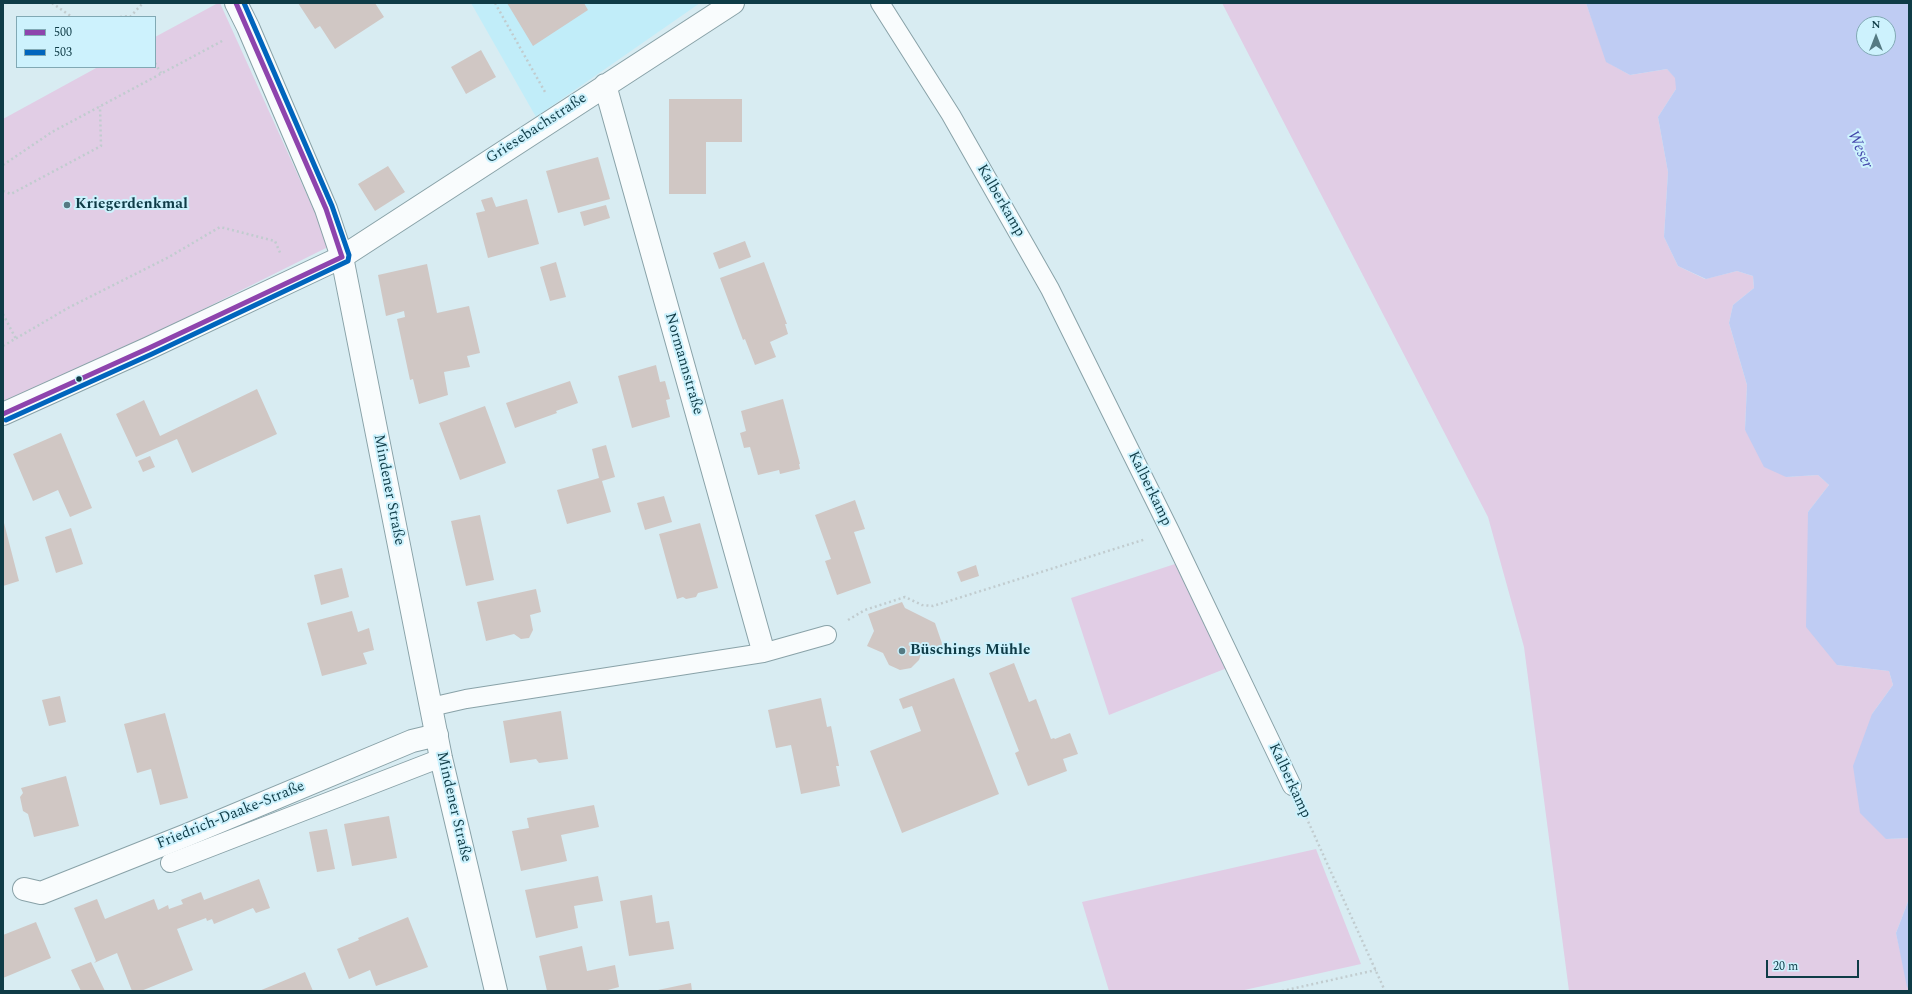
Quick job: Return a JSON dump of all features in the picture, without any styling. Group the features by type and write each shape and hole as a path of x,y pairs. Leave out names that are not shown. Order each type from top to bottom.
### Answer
{"street":[{"name":"Mindener Straße","path":"236,3 248,27 326,209 342,257 441,758 496,991"},
{"name":"Griesebachstraße","path":"3,414 342,257 558,115 733,3"},
{"name":"Normannstraße","path":"605,85 761,644"},
{"name":"Friedrich-Daake-Straße","path":"24,889 41,893 187,835 412,741 437,735"}],"lane":[{"name":"Kalberkamp","path":"880,3 951,115 1050,289 1170,531 1292,786"},
{"path":"431,707 466,699 764,653 827,635"},
{"path":"170,863 441,758"}],"path":[{"path":"52,3 71,16"},
{"path":"130,16 143,3"},
{"path":"495,3 558,115"},
{"path":"3,165 52,132 248,27"},
{"path":"156,65 161,74"},
{"path":"3,191 11,194 101,146 100,106"},
{"path":"3,346 68,308 169,257 220,227 275,240 291,281"},
{"path":"3,314 16,339"},
{"path":"827,635 836,626 865,610 905,597 922,605 933,606 1170,531"},
{"name":"Kalberkamp","path":"1292,786 1385,991"},
{"path":"1282,991 1376,970"}],"shaded area":[{"path":"220,3 330,246 3,409 3,119 96,68 156,68 156,36"},
{"path":"471,3 700,3 536,117"},
{"path":"1222,3 1586,3 1607,62 1630,75 1667,69 1676,78 1676,89 1658,117 1668,172 1664,237 1678,266 1705,279 1737,271 1753,276 1754,288 1733,305 1729,323 1747,385 1745,430 1786,477 1818,475 1829,485 1808,512 1837,665 1889,671 1893,685 1872,714 1886,839 1909,838 1909,899 1896,933 1909,991 1569,991 1524,647 1488,517"},
{"path":"1175,564 1227,668 1109,715 1071,598"},
{"path":"1316,849 1361,964 1240,991 1109,991 1082,902"}],"water":[{"name":"Weser","path":"1586,3 1909,3 1909,838 1886,839 1860,813 1853,766 1872,714 1893,685 1889,671 1837,665 1806,627 1808,512 1829,485 1818,475 1786,477 1764,467 1745,430 1747,385 1729,323 1733,305 1754,288 1753,276 1737,271 1706,279 1678,266 1664,237 1668,172 1658,117 1676,89 1675,78 1667,69 1630,75 1606,62"},
{"path":"1909,899 1909,989 1907,987 1896,933"}],"building":[{"path":"298,3 375,3 384,17 335,49 320,26 315,29"},
{"path":"507,3 584,3 588,10 533,46"},
{"path":"481,50 496,77 466,94 451,67"},
{"path":"669,99 742,99 742,142 706,142 706,194 669,194"},
{"path":"598,157 610,199 558,213 546,171"},
{"path":"388,166 405,192 375,211 358,184"},
{"path":"492,197 496,207 527,199 539,244 488,258 476,213 485,211 481,200"},
{"path":"606,205 610,218 584,226 580,212"},
{"path":"745,241 751,257 719,269 713,253"},
{"path":"556,262 566,297 550,301 540,267"},
{"path":"764,262 787,324 785,324 788,334 770,342 776,357 755,365 745,339 743,340 720,278"},
{"path":"427,264 437,313 469,306 480,353 467,356 470,367 444,372 448,395 419,404 413,379 410,380 397,319 405,317 404,311 386,316 378,275"},
{"path":"656,365 660,382 665,381 670,399 666,400 670,417 632,428 618,376"},
{"path":"570,381 578,403 556,411 557,413 515,428 506,403"},
{"path":"257,389 277,434 192,473 177,439 136,457 116,414 144,400 160,436"},
{"path":"783,399 800,469 780,474 779,470 758,475 750,447 744,448 740,433 746,431 741,411"},
{"path":"485,406 506,463 460,480 439,423"},
{"path":"61,433 92,508 70,517 58,490 33,501 13,454"},
{"path":"606,445 615,477 602,481 611,512 567,524 557,490 599,478 592,449"},
{"path":"150,456 155,467 143,472 138,461"},
{"path":"664,496 672,522 645,530 637,503"},
{"path":"855,500 865,529 854,532 871,583 837,595 825,561 831,559 815,515"},
{"path":"480,515 494,580 466,586 451,521"},
{"path":"3,519 19,581 3,586"},
{"path":"700,523 718,588 698,593 696,597 686,599 683,597 677,599 659,534"},
{"path":"71,528 83,564 56,573 45,537"},
{"path":"976,565 979,576 961,582 957,572"},
{"path":"342,568 349,597 321,605 314,575"},
{"path":"536,589 541,612 530,615 533,630 529,638 521,639 514,634 486,641 477,602"},
{"path":"902,602 905,608 935,623 946,655 921,654 919,660 911,668 900,670 889,665 883,653 867,646 874,631 868,614"},
{"path":"352,611 358,632 369,628 374,650 363,653 367,664 322,676 307,623"},
{"path":"1014,663 1029,702 1036,699 1051,739 1055,739 1070,733 1078,754 1063,759 1067,771 1028,786 1015,753 1019,751 989,673"},
{"path":"954,678 999,794 902,833 870,751 921,731 912,706 903,709 899,699"},
{"path":"60,696 66,722 49,726 42,700"},
{"path":"821,698 827,727 831,726 839,766 836,766 840,786 801,794 791,745 776,748 768,710"},
{"path":"561,711 568,759 539,763 536,759 510,763 503,721"},
{"path":"165,713 188,798 160,805 151,769 137,773 124,724"},
{"path":"66,776 79,826 34,837 28,814 23,811 20,797 23,793 21,788"},
{"path":"594,805 599,827 561,835 567,861 521,871 512,831 529,828 527,818"},
{"path":"389,816 397,858 352,866 344,824"},
{"path":"327,829 335,869 317,872 309,832"},
{"path":"598,876 603,901 574,906 578,928 536,938 525,890"},
{"path":"259,879 270,908 256,913 253,908 214,924 212,919 207,921 206,918 177,929 193,970 141,991 132,991 117,953 94,963 96,961 74,908 97,899 105,919 154,899 158,910 168,905 169,909 183,904 181,900 201,892 204,900"},
{"path":"652,895 656,923 669,921 674,949 629,956 620,901"},
{"path":"408,917 428,967 376,986 370,970 349,979 337,949 359,940 358,938"},
{"path":"36,922 51,958 3,978 3,935"},
{"path":"582,946 587,971 615,965 619,987 604,991 547,991 539,956"},
{"path":"91,962 105,991 81,991 71,970"},
{"path":"305,972 313,991 259,991"},
{"path":"691,983 692,991 658,991 658,990"}],"transit line":[{"name":"500","path":"236,3 326,209 342,257"},
{"name":"503","path":"6,420 152,354 348,261 349,255 332,206 244,3"},
{"name":"500","path":"3,414 149,348 342,257"}],"place":[{"name":"Kriegerdenkmal","path":"67,205"},
{"name":"Büschings Mühle","path":"902,651"}]}
